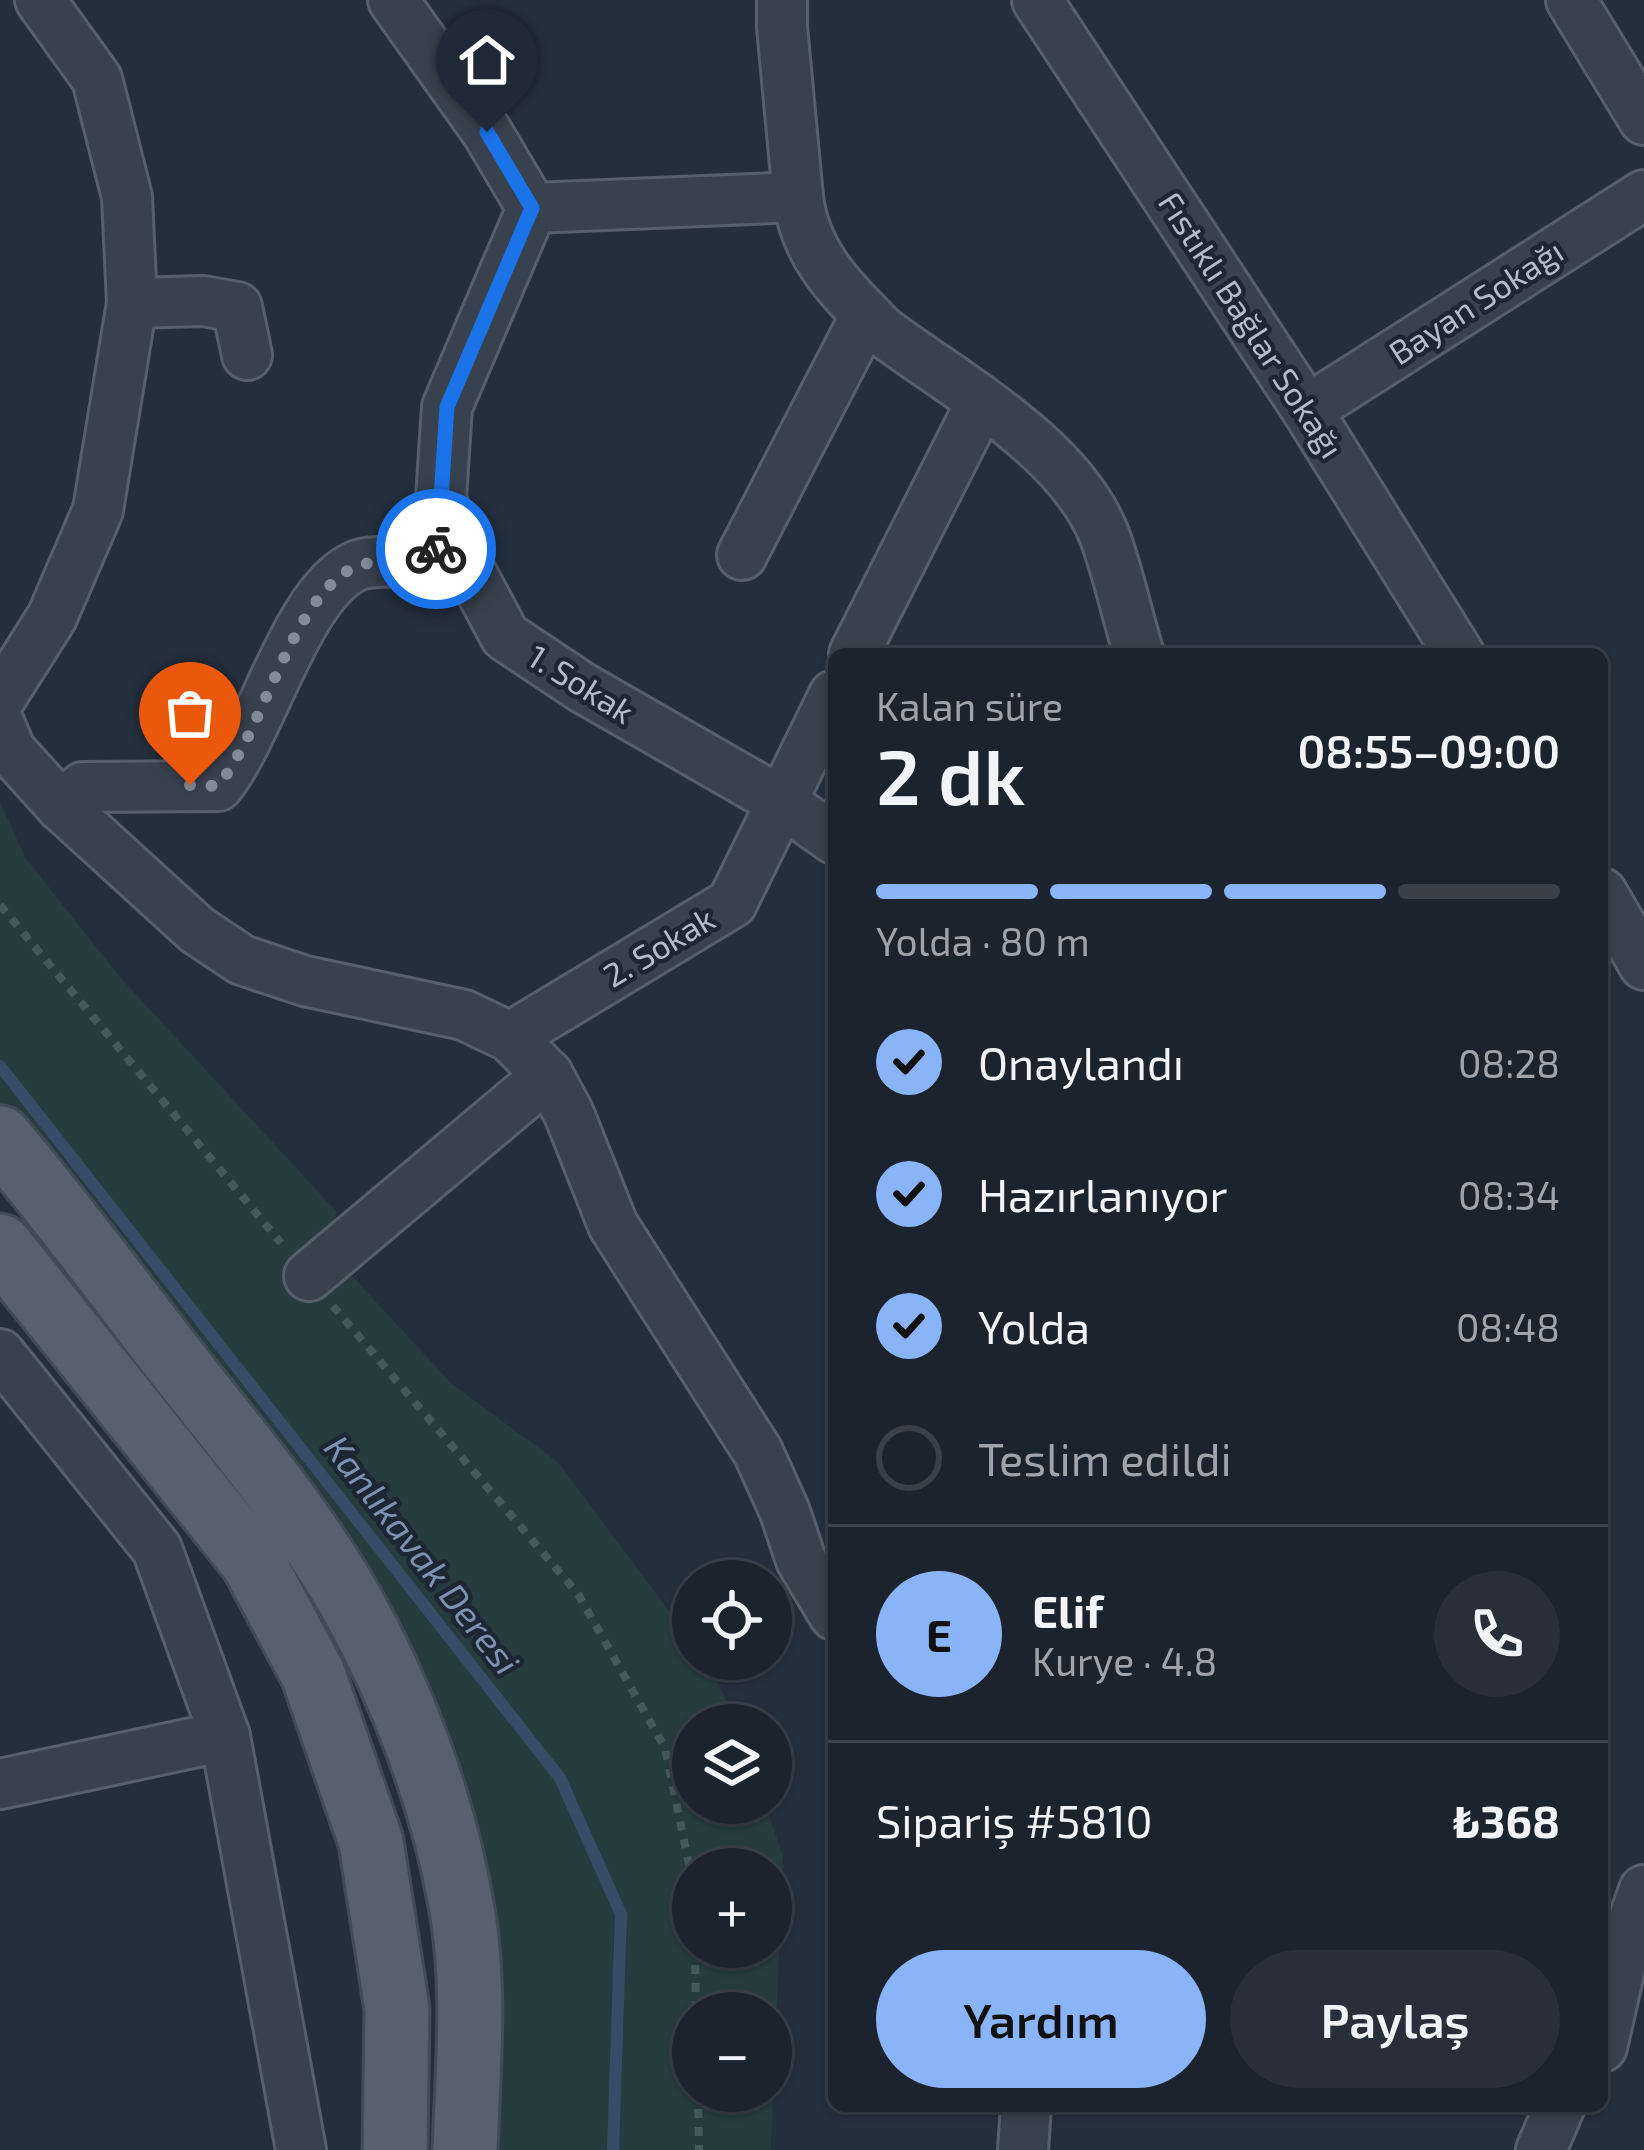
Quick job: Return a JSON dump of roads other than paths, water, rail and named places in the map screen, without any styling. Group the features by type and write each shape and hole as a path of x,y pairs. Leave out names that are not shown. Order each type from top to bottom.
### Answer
{"main road":[{"path":"0,1138 282,1499 352,1604 391,1684 424,1770 462,1906 470,1980 465,2150"},
{"path":"0,1246 253,1562 313,1675 371,1842 397,2009 395,2150"}],"street":[{"path":"0,699 52,616 98,510 132,303 127,197 97,79 40,0"},
{"path":"393,0 487,132 532,208 798,197"},
{"path":"782,0 802,230 834,281 882,331 1018,429 1075,483 1104,535 1137,648"},
{"name":"Fıstıklı Bağlar Sokağı","path":"1037,0 1307,410 1456,648"},
{"path":"1570,0 1644,120"},
{"name":"Bayan Sokağı","path":"1307,410 1644,195"},
{"name":"1. Sokak","path":"532,208 447,407 441,498 455,542 505,636 583,688 781,801 828,834"},
{"path":"132,303 202,301 237,307 248,355"},
{"path":"742,555 866,315"},
{"path":"857,648 981,404"},
{"path":"61,806 83,787 218,786 238,761 291,645 319,598 356,566 406,560 455,542"},
{"name":"2. Sokak","path":"510,1037 732,903 828,707"},
{"path":"0,725 10,751 61,806 196,930 242,960 305,981 464,1015 510,1037 548,1075 614,1225 758,1452 801,1560 828,1605"},
{"path":"1608,903 1644,965"},
{"path":"309,1276 548,1075"},
{"path":"0,1354 157,1549 225,1736 301,2150"},
{"path":"0,1784 225,1736"},
{"path":"1608,2021 1626,1940 1644,1890"},
{"path":"1024,2150 1026,2112"},
{"path":"1537,2150 1540,2112"},
{"path":"1537,2150 1557,2112"}],"waterway":[{"name":"Kanlıkavak Deresi","path":"0,1066 560,1778 621,1914 613,2150"}]}
